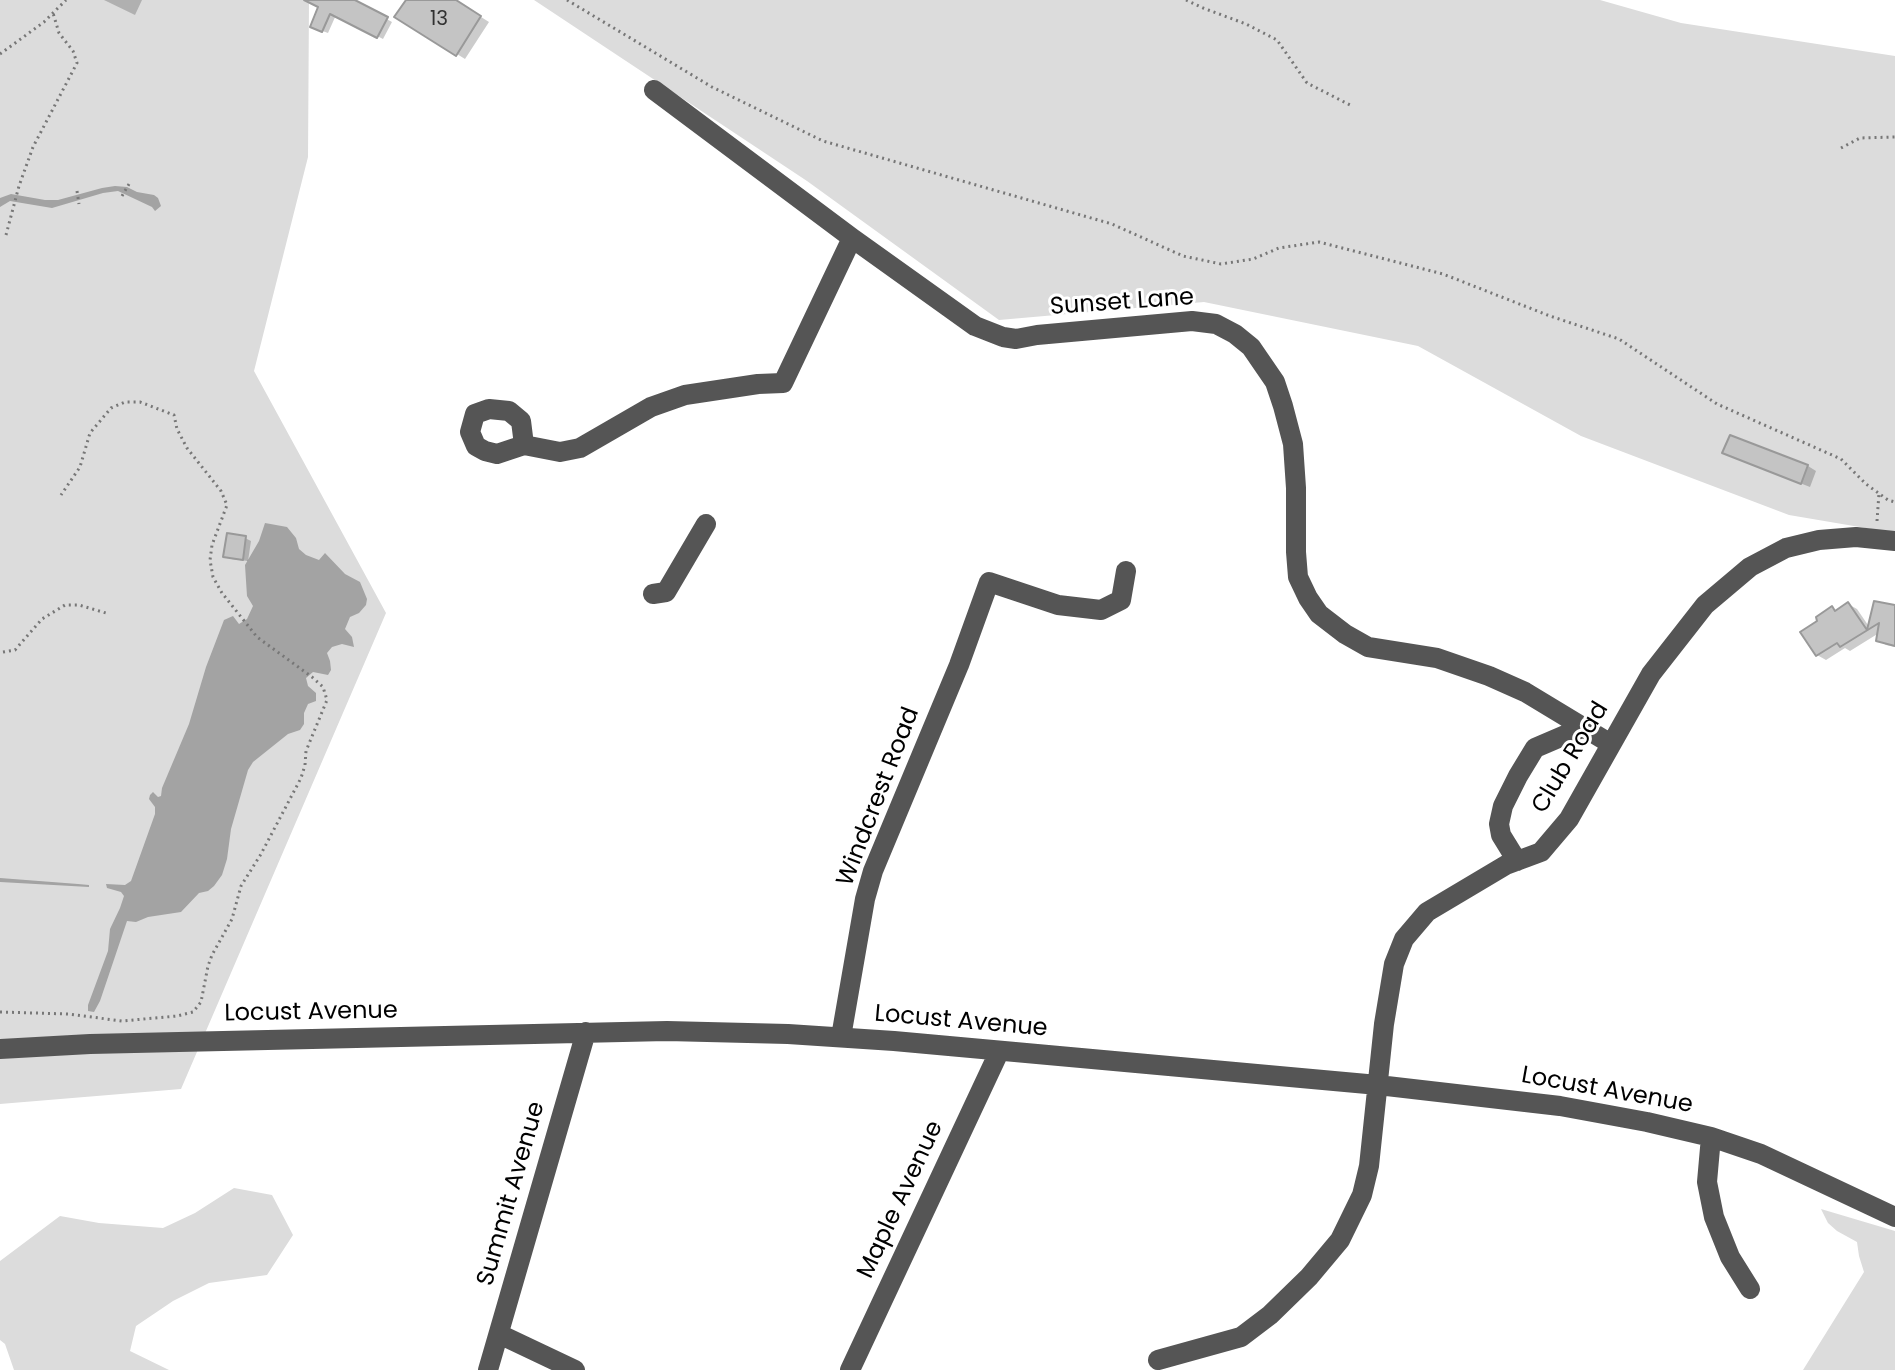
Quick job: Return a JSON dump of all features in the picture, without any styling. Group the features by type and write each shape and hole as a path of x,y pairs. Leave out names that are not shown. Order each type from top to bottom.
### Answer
{"street":[{"name":"Sunset Lane","path":"654,90 975,326 1016,339 1192,321 1216,324 1235,334 1251,347 1275,382 1283,406 1293,444 1298,577 1319,614 1368,647 1437,658 1525,692 1611,744"},
{"path":"524,445 560,452 580,448 651,407 685,395 783,383 852,238"},
{"path":"653,594 666,592 706,524"},
{"name":"Club Road","path":"1158,1360 1241,1337 1270,1315 1309,1277 1340,1240 1362,1195 1369,1166 1384,1024 1394,964 1404,939 1427,912 1506,865 1541,852 1569,819 1651,674 1705,605 1750,567 1786,548 1819,540 1856,537 1886,540"},
{"name":"Windcrest Road","path":"841,1037 865,899 873,871 959,665 989,582 1058,605 1101,610 1121,600 1126,571"},
{"path":"1517,861 1501,835 1499,824 1503,806 1535,748 1584,727"},
{"name":"Locust Avenue","path":"0,1049 586,1032 714,1031 841,1037 1378,1085 1560,1106 1711,1137 1761,1154 1895,1217"},
{"name":"Summit Avenue","path":"488,1370 586,1032"},
{"name":"Maple Avenue","path":"850,1370 999,1052"},
{"path":"1711,1137 1707,1182 1714,1217 1730,1257 1750,1289"},
{"path":"499,1334 575,1370"}],"path":[{"path":"0,54 44,22 66,0"},
{"path":"567,0 712,87 823,141 1112,224 1183,256 1221,264 1253,259 1279,248 1319,242 1443,274 1619,339 1717,404 1841,459 1866,484 1895,502"},
{"path":"1186,0 1277,40 1307,83 1350,105"},
{"path":"6,235 33,147 77,63 73,51 59,33 53,13"},
{"path":"1841,148 1860,138 1895,137"},
{"path":"122,196 129,184"},
{"path":"77,191 79,204"},
{"path":"0,1012 68,1014 122,1021 193,1012 201,1002 208,966 232,919 241,886 301,778 306,751 327,700 323,687 312,677 257,637 213,577 210,560 227,505 221,491 187,448 174,415 140,402 125,402 111,408 90,433 80,467 61,495"},
{"path":"1879,493 1886,540"},
{"path":"3,652 15,650 42,619 65,605 79,605 106,613"}],"shaded area":[{"path":"0,0 309,0 308,157 254,371 386,613 181,1089 0,1104"},
{"path":"534,0 1600,0 1681,23 1895,56 1895,533 1789,515 1581,436 1418,346 1204,302 999,320 807,181"},
{"path":"115,186 154,195 161,206 155,211 118,191 52,208 10,201 0,207 0,198 11,194 58,200"},
{"path":"265,523 287,527 296,538 299,549 306,555 319,560 325,553 345,574 360,582 367,599 366,605 350,617 345,629 352,637 354,647 342,644 332,647 327,653 331,670 328,675 313,672 306,678 308,686 316,693 316,701 308,704 300,730 288,734 253,762 248,770 231,829 227,859 222,875 214,886 199,893 181,912 136,922 127,921 100,1001 94,1012 88,1011 108,951 110,929 124,896 107,888 106,884 125,885 131,881 155,814 150,795 153,792 161,796 224,620 233,616 239,624 247,619 253,606 247,596 245,565"},
{"path":"0,878 89,885 89,887 0,882"},
{"path":"234,1188 272,1195 293,1235 267,1275 209,1283 173,1301 136,1326 130,1351 169,1370 14,1370 5,1344 0,1340 0,1261 60,1216 99,1223 163,1228 195,1213"},
{"path":"1821,1209 1895,1231 1895,1370 1803,1370 1864,1272 1857,1242 1828,1223"}],"building":[{"path":"304,0 355,0 388,17 377,38 330,14 322,32 310,27 318,7"},
{"path":"406,0 456,0 481,16 456,56 394,17"},
{"path":"1730,435 1808,465 1801,484 1722,453"},
{"path":"227,533 246,536 243,560 223,557"},
{"path":"1874,601 1895,605 1895,646 1876,641 1879,623 1840,647 1837,643 1816,656 1800,632 1832,606 1835,611 1848,602 1867,630"}]}
